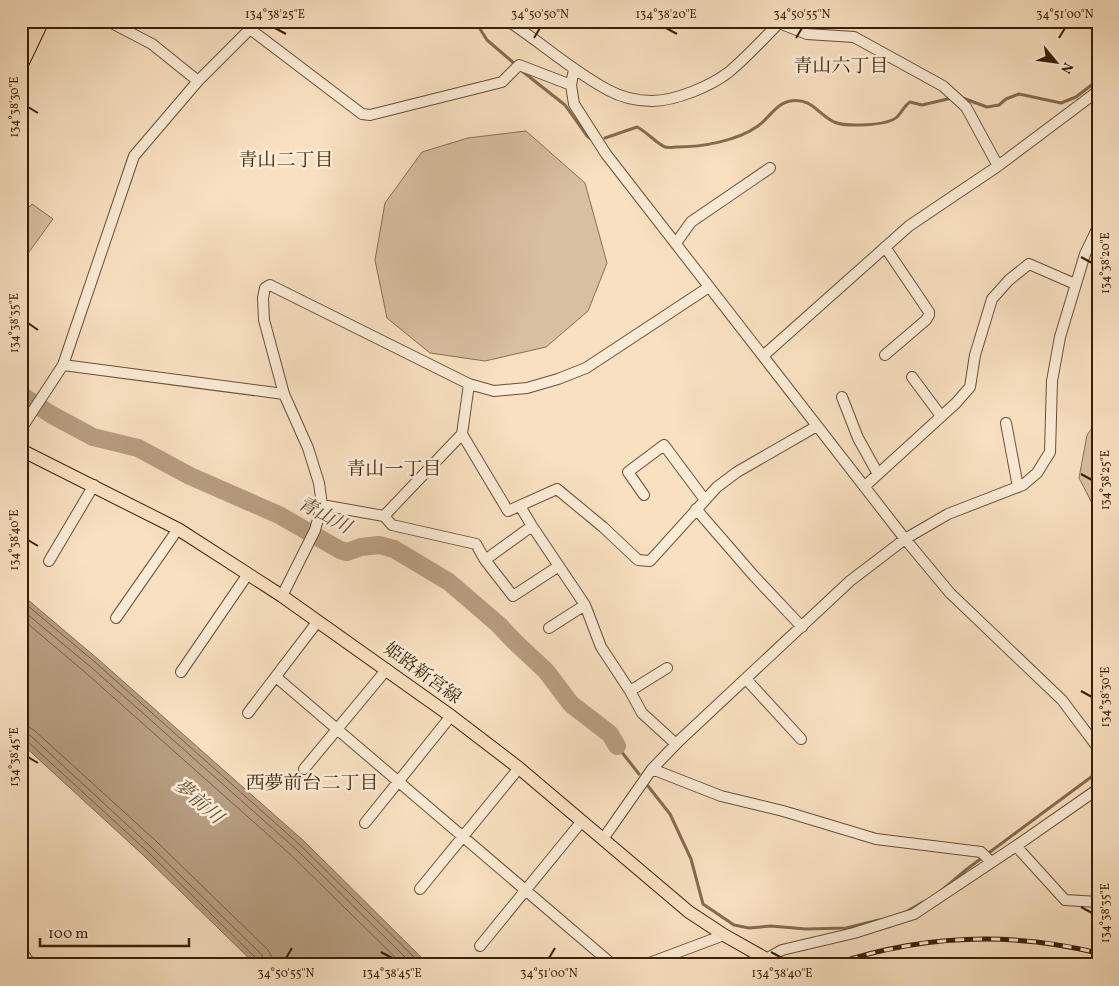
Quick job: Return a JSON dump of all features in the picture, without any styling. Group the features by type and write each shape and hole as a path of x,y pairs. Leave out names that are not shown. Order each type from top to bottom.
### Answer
{"highway":[{"path":"21,63 41,21"}],"main road":[{"name":"姫路新宮線","path":"21,450 94,485 178,529 282,596 387,669 519,768 674,901 702,922 772,962"}],"street":[{"path":"108,21 152,44 198,81"},
{"path":"21,429 63,365 134,156 198,81 258,21"},
{"path":"508,21 574,70 609,91 636,100 653,101 678,96 706,86 728,72 750,53 780,22 808,34 854,37 944,86 966,107 998,166"},
{"path":"250,29 362,114 370,116 502,82 519,65 571,85"},
{"path":"574,70 571,85 574,104 606,154 817,426 950,593 1062,700 1098,748"},
{"path":"763,356 910,226 998,166 1098,91"},
{"path":"676,243 691,222 770,168"},
{"path":"603,839 652,769 676,744 850,581 905,538 948,514 1018,487 1037,474 1050,452 1052,381 1060,337 1085,254 1098,227"},
{"path":"885,247 929,312 926,320 885,354"},
{"path":"865,486 970,387 975,354 992,299 1009,280 1028,264 1075,284"},
{"path":"282,596 310,540 322,505 319,483 308,448 284,394 264,320 263,298 265,288 270,285 469,384 494,391 527,388 558,380 586,368 709,287"},
{"path":"63,365 284,394"},
{"path":"912,377 941,416"},
{"path":"384,516 462,434 469,384"},
{"path":"842,397 858,438 878,474"},
{"path":"1006,423 1018,487"},
{"path":"462,434 508,511 557,489 604,527 638,560 650,561 716,487 737,472 817,426"},
{"path":"644,495 628,472 664,445 705,500"},
{"path":"49,561 94,485"},
{"path":"322,505 384,516 392,524 476,544 485,560 514,596 559,566"},
{"path":"520,506 585,605 601,647 642,713 676,744"},
{"path":"696,509 754,576 802,627"},
{"path":"485,560 532,526"},
{"path":"116,618 178,529"},
{"path":"181,672 248,574"},
{"path":"549,628 585,605"},
{"path":"248,713 318,621"},
{"path":"630,691 667,668"},
{"path":"304,769 387,669"},
{"path":"276,677 613,965"},
{"path":"746,678 801,739"},
{"path":"365,824 451,716"},
{"path":"420,889 519,768"},
{"path":"652,769 721,796 783,811 876,839 981,852 991,862"},
{"path":"772,962 782,950 854,933 914,914 1098,789"},
{"path":"480,946 582,821"},
{"path":"1016,846 1065,900 1098,902"},
{"path":"644,965 724,935"},
{"path":"21,950 31,965"},
{"path":"21,964 26,965"}],"shaded area":[{"path":"526,131 585,183 607,263 588,311 546,347 485,361 430,353 387,318 375,260 385,203 422,152 468,138"},
{"path":"32,204 53,219 21,263 21,216"},
{"path":"1098,420 1098,515 1079,478 1087,435"}],"water":[{"name":"夢前川","path":"21,594 99,660 305,842 429,965 256,965 143,855 21,743"}],"waterway":[{"path":"475,21 487,40 516,65"},
{"path":"522,71 565,105 587,136 594,141"},
{"path":"960,97 987,107 999,105 1006,99 1019,94 1061,103 1076,97 1098,80"},
{"path":"605,138 637,127 665,147 697,146 740,136 758,126 781,105 790,101 803,101 834,122 857,125 876,124 892,120 910,102 922,105 952,98"},
{"name":"青山川","path":"21,395 52,415 93,437 138,448 190,476 279,515 340,550 347,552 361,547 379,545 394,549 449,582 499,625 546,671 571,704 610,734 617,746"},
{"path":"617,746 639,774"},
{"path":"941,891 967,869 1098,772"},
{"path":"648,786 670,814 691,859 703,904 734,925 749,928 771,926 806,929 846,928 879,920"},
{"path":"904,913 923,902"}],"railway":[{"path":"832,965 898,947 964,939 1031,941 1098,953"}],"district":[{"name":"青山六丁目","path":"841,67"},
{"name":"青山二丁目","path":"286,161"},
{"name":"青山一丁目","path":"394,470"},
{"name":"西夢前台二丁目","path":"312,784"}]}
